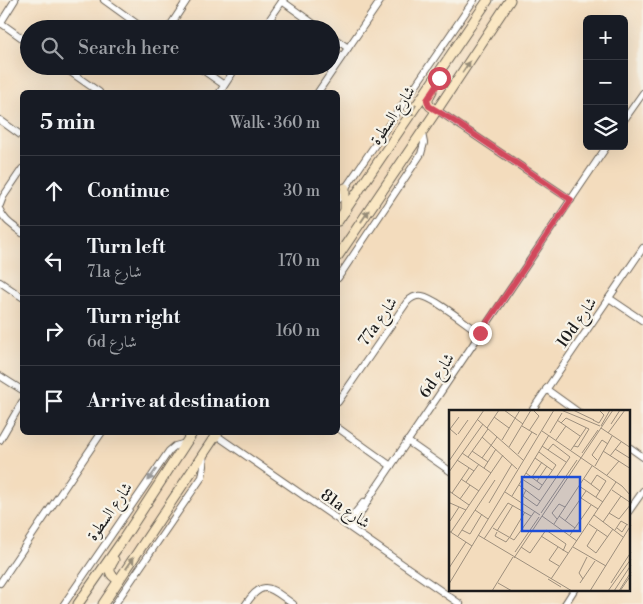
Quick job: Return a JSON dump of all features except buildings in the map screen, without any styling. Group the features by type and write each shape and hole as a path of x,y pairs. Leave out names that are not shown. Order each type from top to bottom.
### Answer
{"main road":[{"name":"شارع السطوة","path":"340,218 488,0"},
{"path":"340,253 422,134 510,0"},
{"path":"437,110 429,106 427,100 438,83 440,71"},
{"path":"345,188 345,210"},
{"name":"شارع السطوة","path":"78,604 192,435"},
{"path":"103,604 216,435"},
{"path":"119,580 113,577 110,570 118,555 120,544"}],"street":[{"path":"15,0 0,24 20,37"},
{"path":"104,0 113,3 133,20"},
{"path":"174,20 187,0"},
{"path":"340,60 381,0"},
{"name":"شارع السطوة","path":"340,196 474,0"},
{"path":"269,20 282,1 308,20"},
{"path":"340,42 348,48"},
{"path":"74,75 95,90"},
{"path":"210,75 224,85"},
{"path":"221,90 231,75"},
{"path":"319,90 330,75"},
{"path":"628,116 640,103 643,93"},
{"path":"437,110 571,200"},
{"path":"0,120 20,135"},
{"path":"340,275 420,154 424,143 422,134"},
{"name":"6d شارع","path":"349,526 604,150"},
{"path":"0,204 20,172"},
{"path":"0,210 6,221 20,232"},
{"name":"10d شارع","path":"532,410 643,248"},
{"path":"0,282 20,297"},
{"name":"77a شارع","path":"340,399 407,302 412,298 424,296 430,298 480,333"},
{"path":"609,298 643,321"},
{"path":"0,376 20,389"},
{"path":"546,389 575,410"},
{"path":"0,440 20,405"},
{"path":"340,429 391,466"},
{"path":"0,583 101,435"},
{"name":"81a شارع","path":"218,435 460,604"},
{"path":"408,441 449,470"},
{"name":"شارع السطوة","path":"64,604 169,451 175,446 186,443"},
{"path":"630,448 643,457"},
{"path":"115,604 202,477 204,453"},
{"path":"630,510 643,491"},
{"path":"246,604 256,591 264,588 273,590 293,604"},
{"path":"565,604 573,592"}],"route":[{"path":"439,78 437,85 427,100 431,108 451,119 571,200 480,333"}]}
